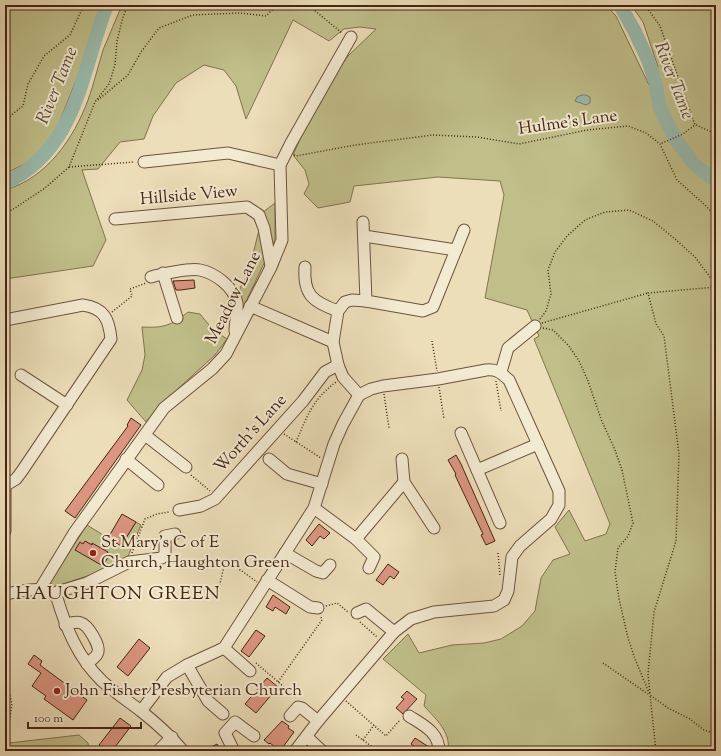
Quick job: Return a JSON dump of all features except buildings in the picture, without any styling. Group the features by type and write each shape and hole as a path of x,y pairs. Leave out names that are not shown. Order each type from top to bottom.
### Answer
{"street":[{"name":"Meadow Lane","path":"40,589 74,533 164,408 212,369 226,354 271,267 282,240 280,165 351,37"},
{"path":"144,162 228,153 280,165"},
{"name":"Hillside View","path":"115,219 247,207 259,215 264,228 271,267"},
{"path":"363,222 366,301"},
{"path":"359,395 343,377 338,365 333,342 338,311 345,302 352,300 423,311 433,307 464,230"},
{"path":"364,236 456,250"},
{"path":"305,267 304,280 310,295 321,305 338,311"},
{"path":"151,278 163,273 199,270 218,277 232,290 237,304 236,336"},
{"path":"163,273 176,318"},
{"path":"5,320 83,305 100,311 106,317 110,325 111,339 22,471 16,479 5,484 5,532"},
{"path":"250,306 333,342"},
{"path":"497,371 508,348 535,326"},
{"name":"Worth's Lane","path":"179,510 201,506 217,497 303,401 325,372 338,365"},
{"path":"141,711 167,676 224,648 314,508 334,444 359,395 371,388 497,371 509,380 559,490 559,505 551,519 520,546 512,557 508,591 504,600 494,606 434,612 411,619 394,632 318,721 295,751"},
{"path":"21,375 67,405"},
{"path":"460,433 500,523"},
{"path":"145,435 186,467"},
{"path":"477,470 538,444"},
{"path":"126,459 158,485"},
{"path":"269,459 287,474 322,484"},
{"path":"402,459 404,482 434,528"},
{"path":"356,539 404,482"},
{"path":"314,508 356,539 374,558 369,568"},
{"path":"5,594 40,589 54,593 87,583 129,562 162,558 165,553 165,536 175,534"},
{"path":"285,553 316,571 323,573 330,565"},
{"path":"265,583 314,607"},
{"path":"54,593 71,638 87,664 101,680 117,694 141,711 172,737 183,751"},
{"path":"357,613 366,609 394,632"},
{"path":"65,624 77,622 84,624 88,628 98,646 99,651 97,655 87,664"},
{"path":"224,648 249,670"},
{"path":"187,666 208,701 223,714"},
{"path":"290,716 298,707 302,708 318,721"},
{"path":"409,716 431,731 439,745 439,751"},
{"path":"234,751 225,733 235,722 254,736"},
{"path":"158,751 172,737"},
{"path":"307,737 322,751"}],"path":[{"path":"5,120 22,106 28,84 44,56 70,35 84,5"},
{"path":"5,213 45,188 69,167 95,102 109,84 115,65 117,41 123,17 128,5"},
{"path":"95,102 128,75 141,52 159,28 193,15 240,13 266,16 277,5"},
{"path":"308,5 344,34 346,47"},
{"path":"645,5 660,26 696,125 716,134"},
{"path":"660,144 683,134 696,125"},
{"name":"Hulme's Lane","path":"287,152 296,156 433,135 477,138 520,144 587,130 628,126 646,133 660,144 677,180 716,217"},
{"path":"69,167 144,162"},
{"path":"535,326 546,311 550,294 548,270 554,252 567,236 585,220 606,212 629,210 653,221 695,257 716,286"},
{"path":"106,317 132,296 130,289 146,284 151,278"},
{"path":"535,326 648,293 716,286"},
{"path":"648,293 656,324 664,336 679,454 676,541 654,612 648,674 656,751"},
{"path":"535,326 553,330 569,346 579,361 622,470 633,523 628,536 618,548 615,572 630,645 634,659 650,695"},
{"path":"432,341 444,419"},
{"path":"497,371 501,411"},
{"path":"296,442 307,416 320,395 333,384"},
{"path":"383,386 389,428"},
{"path":"282,433 329,462"},
{"path":"186,467 186,470 217,497"},
{"path":"129,562 145,519 157,514 179,510"},
{"path":"217,597 224,566 233,566 265,583"},
{"path":"278,682 322,620 314,607"},
{"path":"249,670 256,663 302,702 302,708"},
{"path":"603,663 668,708 690,719 704,730 716,734"},
{"path":"5,675 12,704 5,750"},
{"path":"340,696 386,736 401,719 409,716"},
{"path":"363,740 374,725"},
{"path":"356,735 378,751"},
{"path":"544,751 554,751"}],"shaded area":[{"path":"5,5 102,5 79,73 55,133 43,150 28,162 5,174"},
{"path":"122,5 606,5 616,16 649,85 658,67 643,22 631,5 716,5 716,751 541,751 539,749 534,751 448,751 447,738 442,726 424,706 426,695 383,659 408,634 419,653 452,645 484,643 501,639 522,626 535,611 541,578 553,560 570,554 555,527 569,510 585,541 606,534 610,524 534,339 539,336 527,310 485,298 504,195 500,181 438,177 354,186 350,202 318,208 304,194 309,184 305,170 293,155 301,137 341,66 348,56 376,29 360,27 344,29 329,41 293,20 246,119 236,86 224,70 204,65 176,83 153,116 144,139 120,142 98,169 82,170 106,240 93,266 5,279 5,190 34,176 57,155 67,142 88,100 103,50"},
{"path":"582,95 590,97 590,103 586,105 575,101 577,97"},
{"path":"275,203 275,240 241,312 240,288 248,274 259,230 254,219"},
{"path":"188,312 200,314 213,330 227,339 215,355 158,407 146,422 127,400 142,370 145,355 142,327 166,325 172,323"},
{"path":"136,522 141,525 127,559 96,573 54,587 50,582 87,525 121,546"},
{"path":"79,735 88,743 89,751 8,751 9,743"}],"waterway":[{"name":"River Tame","path":"5,183 29,168 48,150 62,129 74,106 107,5"},
{"name":"River Tame","path":"620,5 648,60 655,81 660,108 676,140 694,164 716,181"}],"place":[{"name":"St Mary's C of E Church, Haughton Green","path":"93,553"},
{"name":"John Fisher Presbyterian Church","path":"57,691"}],"district":[{"name":"HAUGHTON GREEN","path":"118,594"}]}
